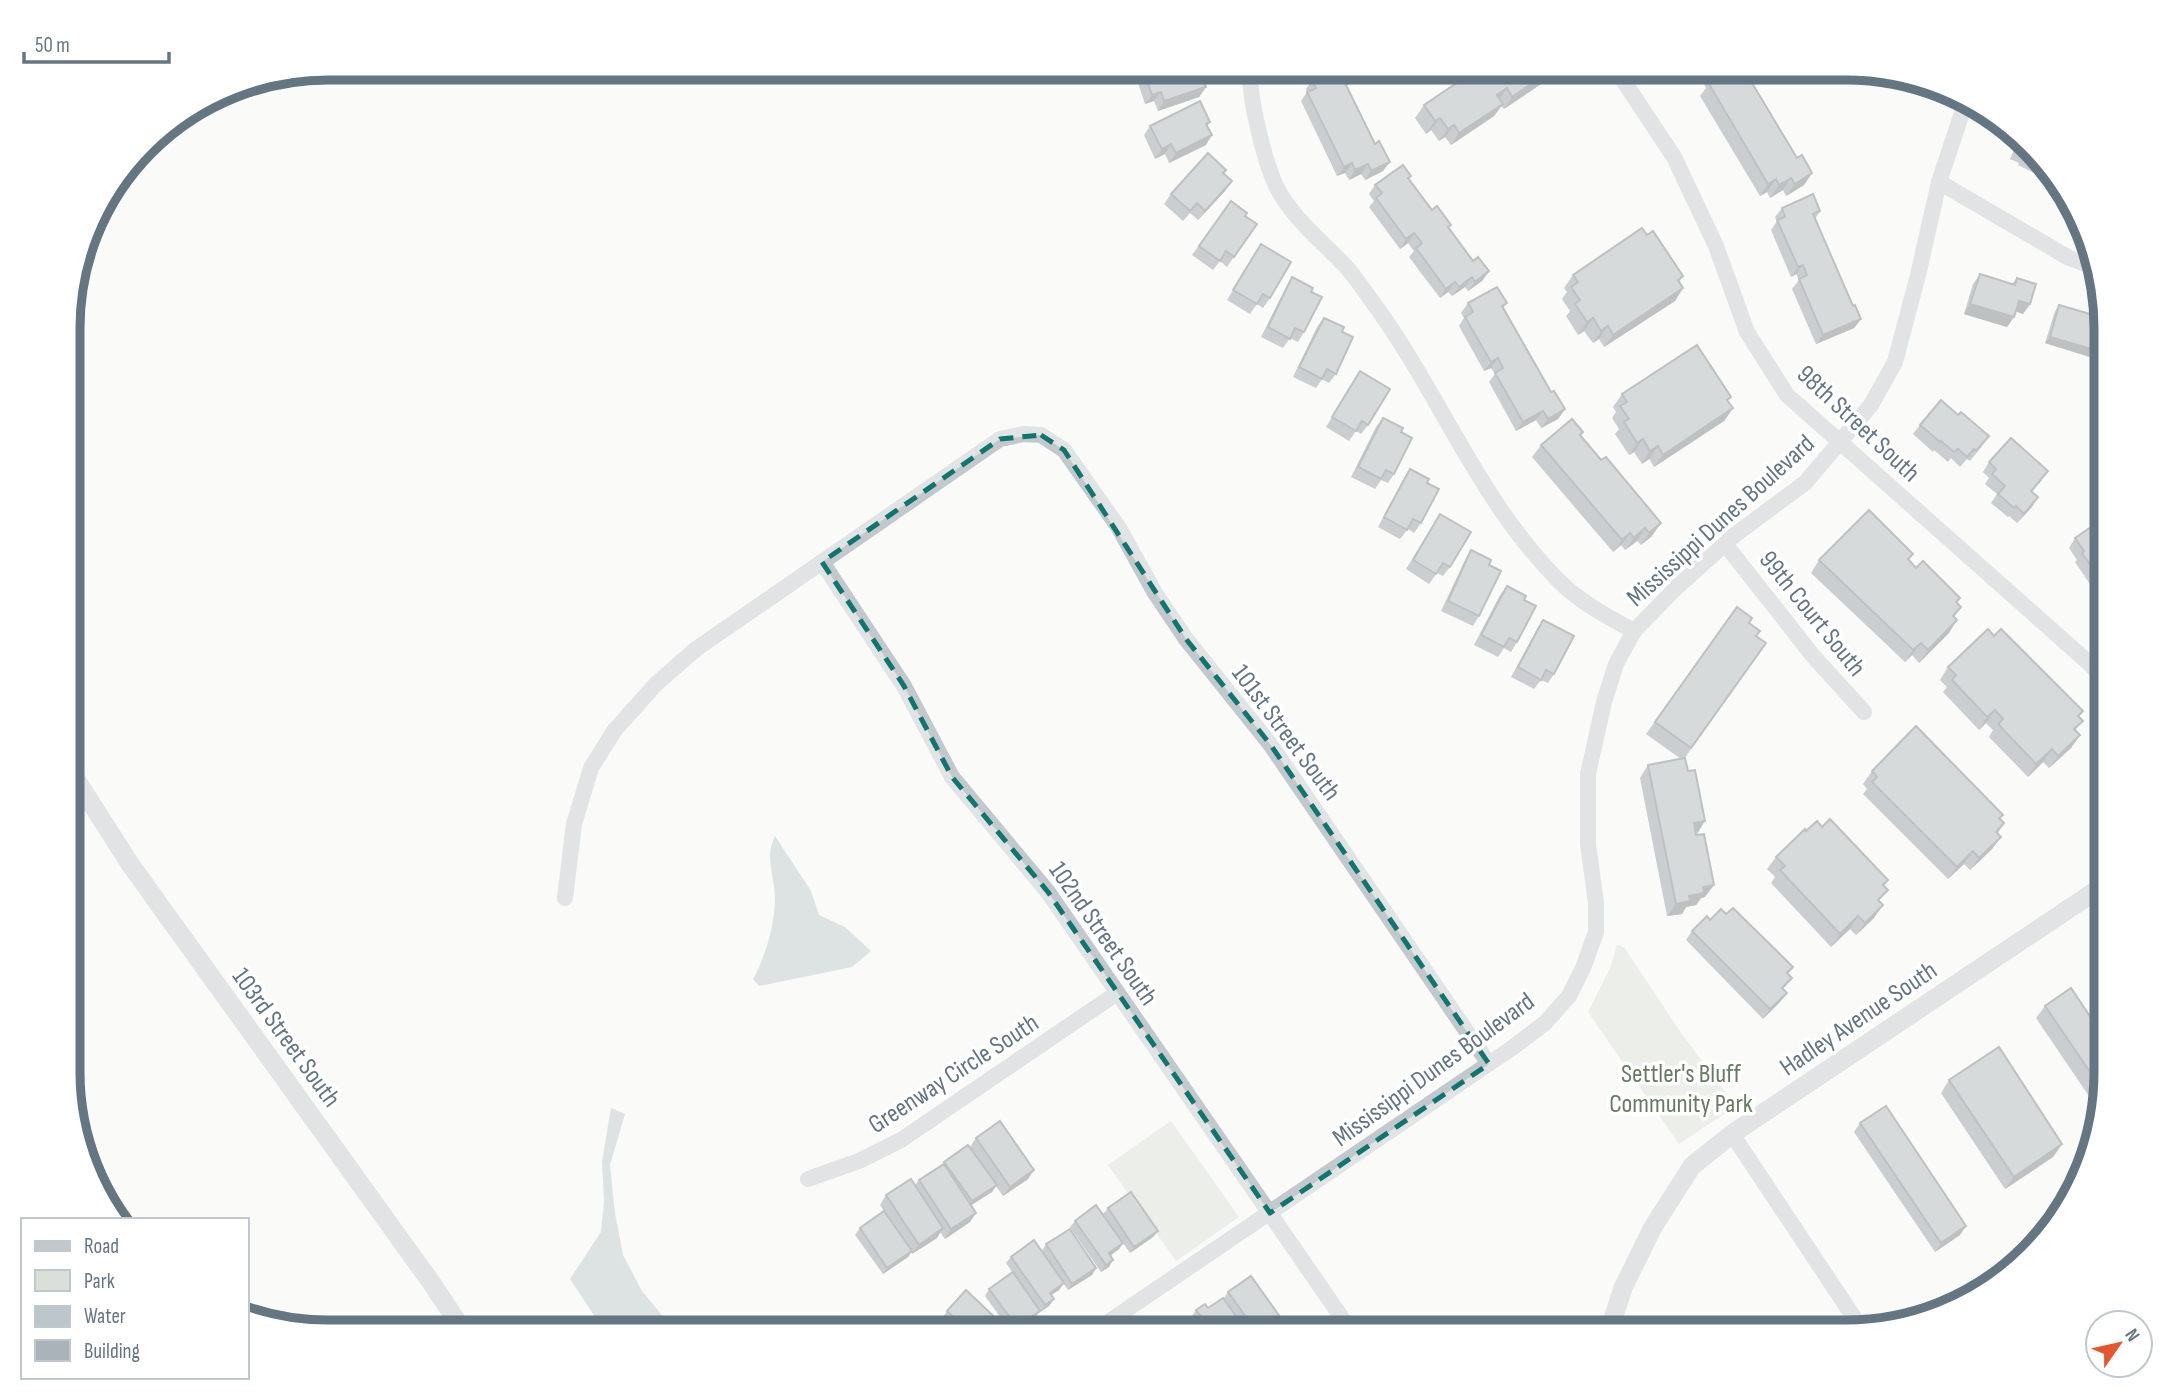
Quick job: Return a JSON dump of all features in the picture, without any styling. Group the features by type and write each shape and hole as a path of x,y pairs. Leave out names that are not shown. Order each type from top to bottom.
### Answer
{"street":[{"path":"1249,80 1258,130 1276,187 1303,224 1349,271 1376,306 1507,521 1560,582 1601,614 1634,631"},
{"name":"98th Street South","path":"1623,80 1674,157 1716,246 1747,332 1787,395 2094,668"},
{"name":"Mississippi Dunes Boulevard","path":"1112,1319 1489,1064 1545,1023 1569,996 1596,932 1596,903 1588,844 1588,774 1604,702 1616,664 1634,631 1677,587 1725,544 1805,484 1871,405 1895,362 1939,182 1965,111"},
{"path":"1939,182 2069,258 2086,264"},
{"name":"101st Street South","path":"822,562 1000,439 1024,434 1041,435 1064,450 1119,528 1155,593 1186,639 1270,744 1489,1064"},
{"name":"99th Court South","path":"1725,544 1814,657 1864,712"},
{"path":"565,898 574,824 591,768 614,731 656,684 696,649 822,562"},
{"name":"102nd Street South","path":"822,562 904,686 952,777 1048,892 1343,1319"},
{"path":"2090,664 2094,661"},
{"name":"103rd Street South","path":"80,786 130,864 456,1320"},
{"name":"Hadley Avenue South","path":"1613,1319 1623,1288 1653,1227 1692,1166 1732,1134 2094,892"},
{"name":"Greenway Circle South","path":"808,1179 859,1161 901,1140 1116,993"},
{"path":"1732,1134 1855,1319"}],"highlighted area":[{"path":"1041,435 1064,450 1186,639 1270,744 1489,1064 1270,1213 1048,892 952,777 904,686 822,562 1000,439"}],"green space":[{"name":"Settler's Bluff Community Park","path":"1617,945 1624,947 1681,1033 1736,1106 1679,1144 1588,1012 1610,968"},
{"path":"1171,1121 1239,1217 1176,1261 1108,1165"}],"water":[{"path":"775,836 811,891 819,915 845,927 871,951 852,967 759,986 753,979 765,951 773,920 775,892 770,852"},
{"path":"611,1108 625,1114 610,1165 623,1255 642,1291 666,1320 597,1320 570,1279 601,1232 604,1201 602,1161"}],"building":[{"path":"1147,80 1204,80 1206,87 1164,101 1161,92 1152,95"},
{"path":"1312,80 1352,80 1346,85 1375,144 1379,141 1390,162 1371,171 1368,164 1355,170 1352,163 1344,167 1307,92 1316,88"},
{"path":"1461,80 1537,80 1512,97 1507,88 1497,95 1503,104 1459,133 1454,125 1448,129 1440,118 1435,121 1424,105"},
{"path":"1715,80 1750,80 1797,158 1802,155 1812,173 1795,184 1791,178 1779,185 1776,179 1768,184 1709,84"},
{"path":"1200,101 1210,122 1206,124 1212,135 1176,153 1171,144 1162,149 1150,126"},
{"path":"1208,153 1226,170 1223,173 1232,181 1205,211 1197,203 1190,211 1171,194"},
{"path":"1403,165 1411,176 1408,178 1432,210 1437,206 1451,225 1448,227 1473,261 1478,257 1489,271 1475,282 1472,277 1459,287 1455,282 1446,289 1416,248 1422,243 1414,233 1406,239 1376,198 1382,193 1375,185"},
{"path":"1813,194 1820,211 1813,214 1861,319 1823,335 1799,279 1807,275 1803,265 1798,267 1777,220 1785,217 1782,208"},
{"path":"1231,201 1257,224 1234,257 1226,251 1220,261 1199,246"},
{"path":"1642,228 1647,235 1653,231 1683,276 1678,280 1683,288 1613,335 1608,326 1601,331 1593,318 1587,322 1575,304 1580,300 1571,287 1578,282 1573,275"},
{"path":"1261,244 1291,262 1270,298 1263,294 1257,304 1233,290"},
{"path":"1980,274 2015,285 2017,278 2036,284 2030,304 2019,301 2014,317 1970,304"},
{"path":"1292,277 1313,288 1311,292 1322,297 1304,332 1295,328 1290,339 1268,327"},
{"path":"1497,287 1507,303 1502,306 1551,392 1554,391 1565,409 1548,419 1543,411 1523,422 1495,373 1503,368 1498,358 1491,362 1465,317 1473,312 1468,303"},
{"path":"2059,305 2094,315 2094,350 2050,337"},
{"path":"1324,318 1344,327 1342,332 1353,337 1336,374 1327,369 1322,379 1299,367"},
{"path":"1697,345 1731,397 1727,400 1733,408 1663,455 1658,446 1650,451 1643,439 1637,443 1624,422 1629,419 1620,406 1627,402 1622,394"},
{"path":"1360,371 1390,389 1368,425 1362,421 1356,431 1332,417"},
{"path":"1941,400 1958,415 1961,412 1989,436 1967,457 1958,449 1954,452 1920,425"},
{"path":"1383,418 1403,428 1401,432 1412,438 1394,474 1386,470 1381,479 1358,467"},
{"path":"1572,419 1583,432 1580,435 1601,460 1606,457 1661,523 1649,533 1645,528 1634,538 1630,533 1622,540 1541,445"},
{"path":"2011,438 2048,471 2031,491 2038,497 2024,514 1998,494 2005,486 1992,474 1996,469 1989,462"},
{"path":"1410,469 1429,479 1427,483 1439,489 1421,523 1413,519 1407,530 1384,517"},
{"path":"1869,510 1913,554 1908,559 1916,568 1923,561 1960,598 1956,602 1961,607 1953,616 1957,620 1928,650 1921,643 1913,650 1819,560"},
{"path":"1440,514 1471,532 1450,567 1443,563 1436,574 1413,560"},
{"path":"2094,525 2094,570 2082,553 2084,551 2075,538"},
{"path":"1471,550 1491,560 1489,565 1501,571 1479,616 1448,601"},
{"path":"1507,586 1526,596 1524,600 1536,606 1517,642 1509,638 1504,647 1481,635"},
{"path":"1737,607 1752,618 1749,623 1760,631 1756,636 1766,643 1691,748 1655,722"},
{"path":"1543,620 1574,636 1554,674 1546,670 1541,680 1518,667"},
{"path":"1988,629 1994,636 2001,629 2083,711 2078,716 2083,721 2074,729 2080,735 2058,756 2052,749 2036,764 1998,724 2003,719 1995,710 1987,717 1952,680 1956,675 1948,667"},
{"path":"1916,726 2003,815 1999,818 2004,823 1996,832 2001,837 1979,858 1973,851 1957,867 1872,782 1877,777 1872,771"},
{"path":"1685,758 1688,771 1695,770 1705,821 1694,823 1696,835 1704,834 1714,885 1703,887 1704,893 1689,896 1690,901 1676,904 1648,765"},
{"path":"1830,819 1888,880 1883,885 1888,890 1878,900 1883,905 1865,923 1858,916 1840,934 1780,870 1785,866 1776,857 1805,829 1806,831 1817,821 1822,827"},
{"path":"1733,908 1793,967 1787,973 1792,978 1782,988 1787,993 1770,1009 1692,931 1707,916 1710,920 1721,909 1726,914"},
{"path":"2071,988 2094,1022 2094,1078 2045,1006"},
{"path":"1999,1047 2062,1144 2014,1177 1949,1080"},
{"path":"1886,1106 1966,1226 1941,1243 1860,1123"},
{"path":"1000,1121 1034,1170 1010,1187 976,1138"},
{"path":"968,1145 997,1185 972,1201 944,1162"},
{"path":"944,1164 976,1213 951,1229 919,1180"},
{"path":"911,1179 943,1228 919,1245 886,1195"},
{"path":"1131,1192 1158,1231 1134,1247 1108,1208"},
{"path":"1096,1205 1123,1243 1109,1253 1113,1260 1106,1265 1075,1221"},
{"path":"884,1211 912,1251 887,1268 860,1228"},
{"path":"1070,1229 1096,1268 1072,1284 1046,1244"},
{"path":"1034,1240 1064,1283 1050,1293 1054,1299 1045,1305 1011,1257"},
{"path":"1013,1272 1040,1311 1028,1320 1012,1320 989,1289"},
{"path":"1251,1276 1282,1319 1248,1319 1228,1292"},
{"path":"966,1290 997,1320 956,1320 947,1311"},
{"path":"1223,1298 1239,1319 1203,1319 1196,1310 1205,1304 1208,1308"}]}
